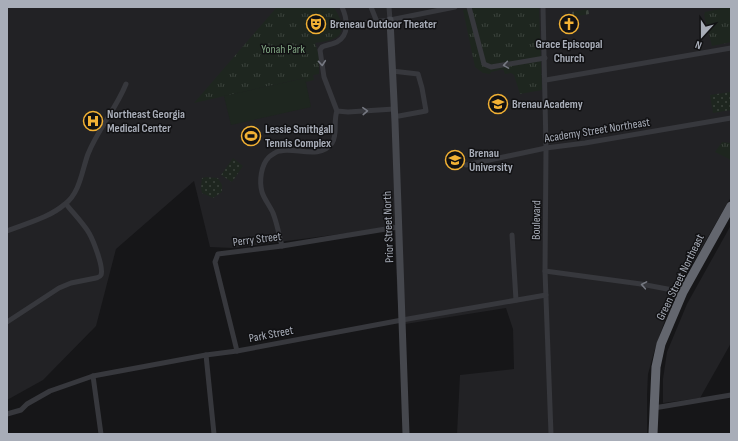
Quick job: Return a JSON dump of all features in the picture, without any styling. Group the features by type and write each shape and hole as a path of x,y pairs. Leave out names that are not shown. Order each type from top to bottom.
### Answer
{"highway":[{"name":"Green Street Northeast","path":"653,434 656,367 667,329 683,292 731,206"}],"street":[{"path":"282,246 273,214 262,192 261,179 263,168 268,158 279,151 317,153 332,144 335,132 334,117 336,111 324,77 320,50 322,47 337,42 344,34 347,25 342,7"},
{"path":"371,7 377,22"},
{"path":"390,7 390,20"},
{"path":"347,25 390,20 455,7"},
{"path":"469,7 484,64 491,67 545,58"},
{"name":"Boulevard","path":"543,7 546,80 545,271 552,434"},
{"name":"Prior Street North","path":"390,20 395,112 406,434"},
{"path":"546,80 731,48"},
{"path":"336,111 395,112 399,116 426,111 418,74 392,71"},
{"path":"7,231 50,214 66,204 77,188 88,154 121,97 126,84"},
{"name":"Academy Street Northeast","path":"466,165 546,148 585,143 731,118"},
{"path":"7,322 59,288 71,283 96,278 102,274 101,266 89,232 66,204"},
{"name":"Perry Street","path":"237,351 214,262 218,254 282,246 398,227"},
{"path":"512,235 516,300"},
{"path":"545,271 641,284 683,292"},
{"name":"Park Street","path":"7,414 21,410 27,404 50,391 93,376 546,295"},
{"path":"206,355 214,434"},
{"path":"93,376 101,434"},
{"path":"654,408 731,396"}],"shaded area":[{"path":"7,7 731,7 731,197 690,268 667,314 648,374 647,434 457,434 460,375 514,369 513,329 506,308 399,325 394,227 233,248 210,247 194,181 116,249 96,326 43,380 7,400"},
{"path":"731,225 731,343 700,398 663,403 663,379 667,352 687,304"}],"green space":[{"name":"Yonah Park","path":"277,7 333,7 338,14 342,26 340,34 332,39 315,43 319,55 319,74 313,75 314,80 306,82 304,78 194,103"},
{"path":"477,7 539,7 542,90 520,94 514,75 511,73 505,74 503,69 491,72 490,74 483,73 475,67 463,10"},
{"path":"722,7 731,7 731,42 712,46 704,15 705,12"},
{"path":"588,9 589,14 573,17 572,12"},
{"path":"305,78 311,107 231,125 224,96"},
{"path":"730,92 731,110 713,113 710,95"},
{"path":"722,142 731,143 731,160 715,152"},
{"path":"233,158 243,166 232,182 221,175"},
{"path":"202,178 218,178 222,185 222,192 213,198 202,193"}],"place":[{"name":"Breneau Outdoor Theater","path":"316,24"},
{"name":"Grace Episcopal Church","path":"569,24"},
{"name":"Brenau Academy","path":"498,104"},
{"name":"Northeast Georgia Medical Center","path":"93,121"},
{"name":"Lessie Smithgall Tennis Complex","path":"251,136"},
{"name":"Brenau University","path":"455,160"}]}
